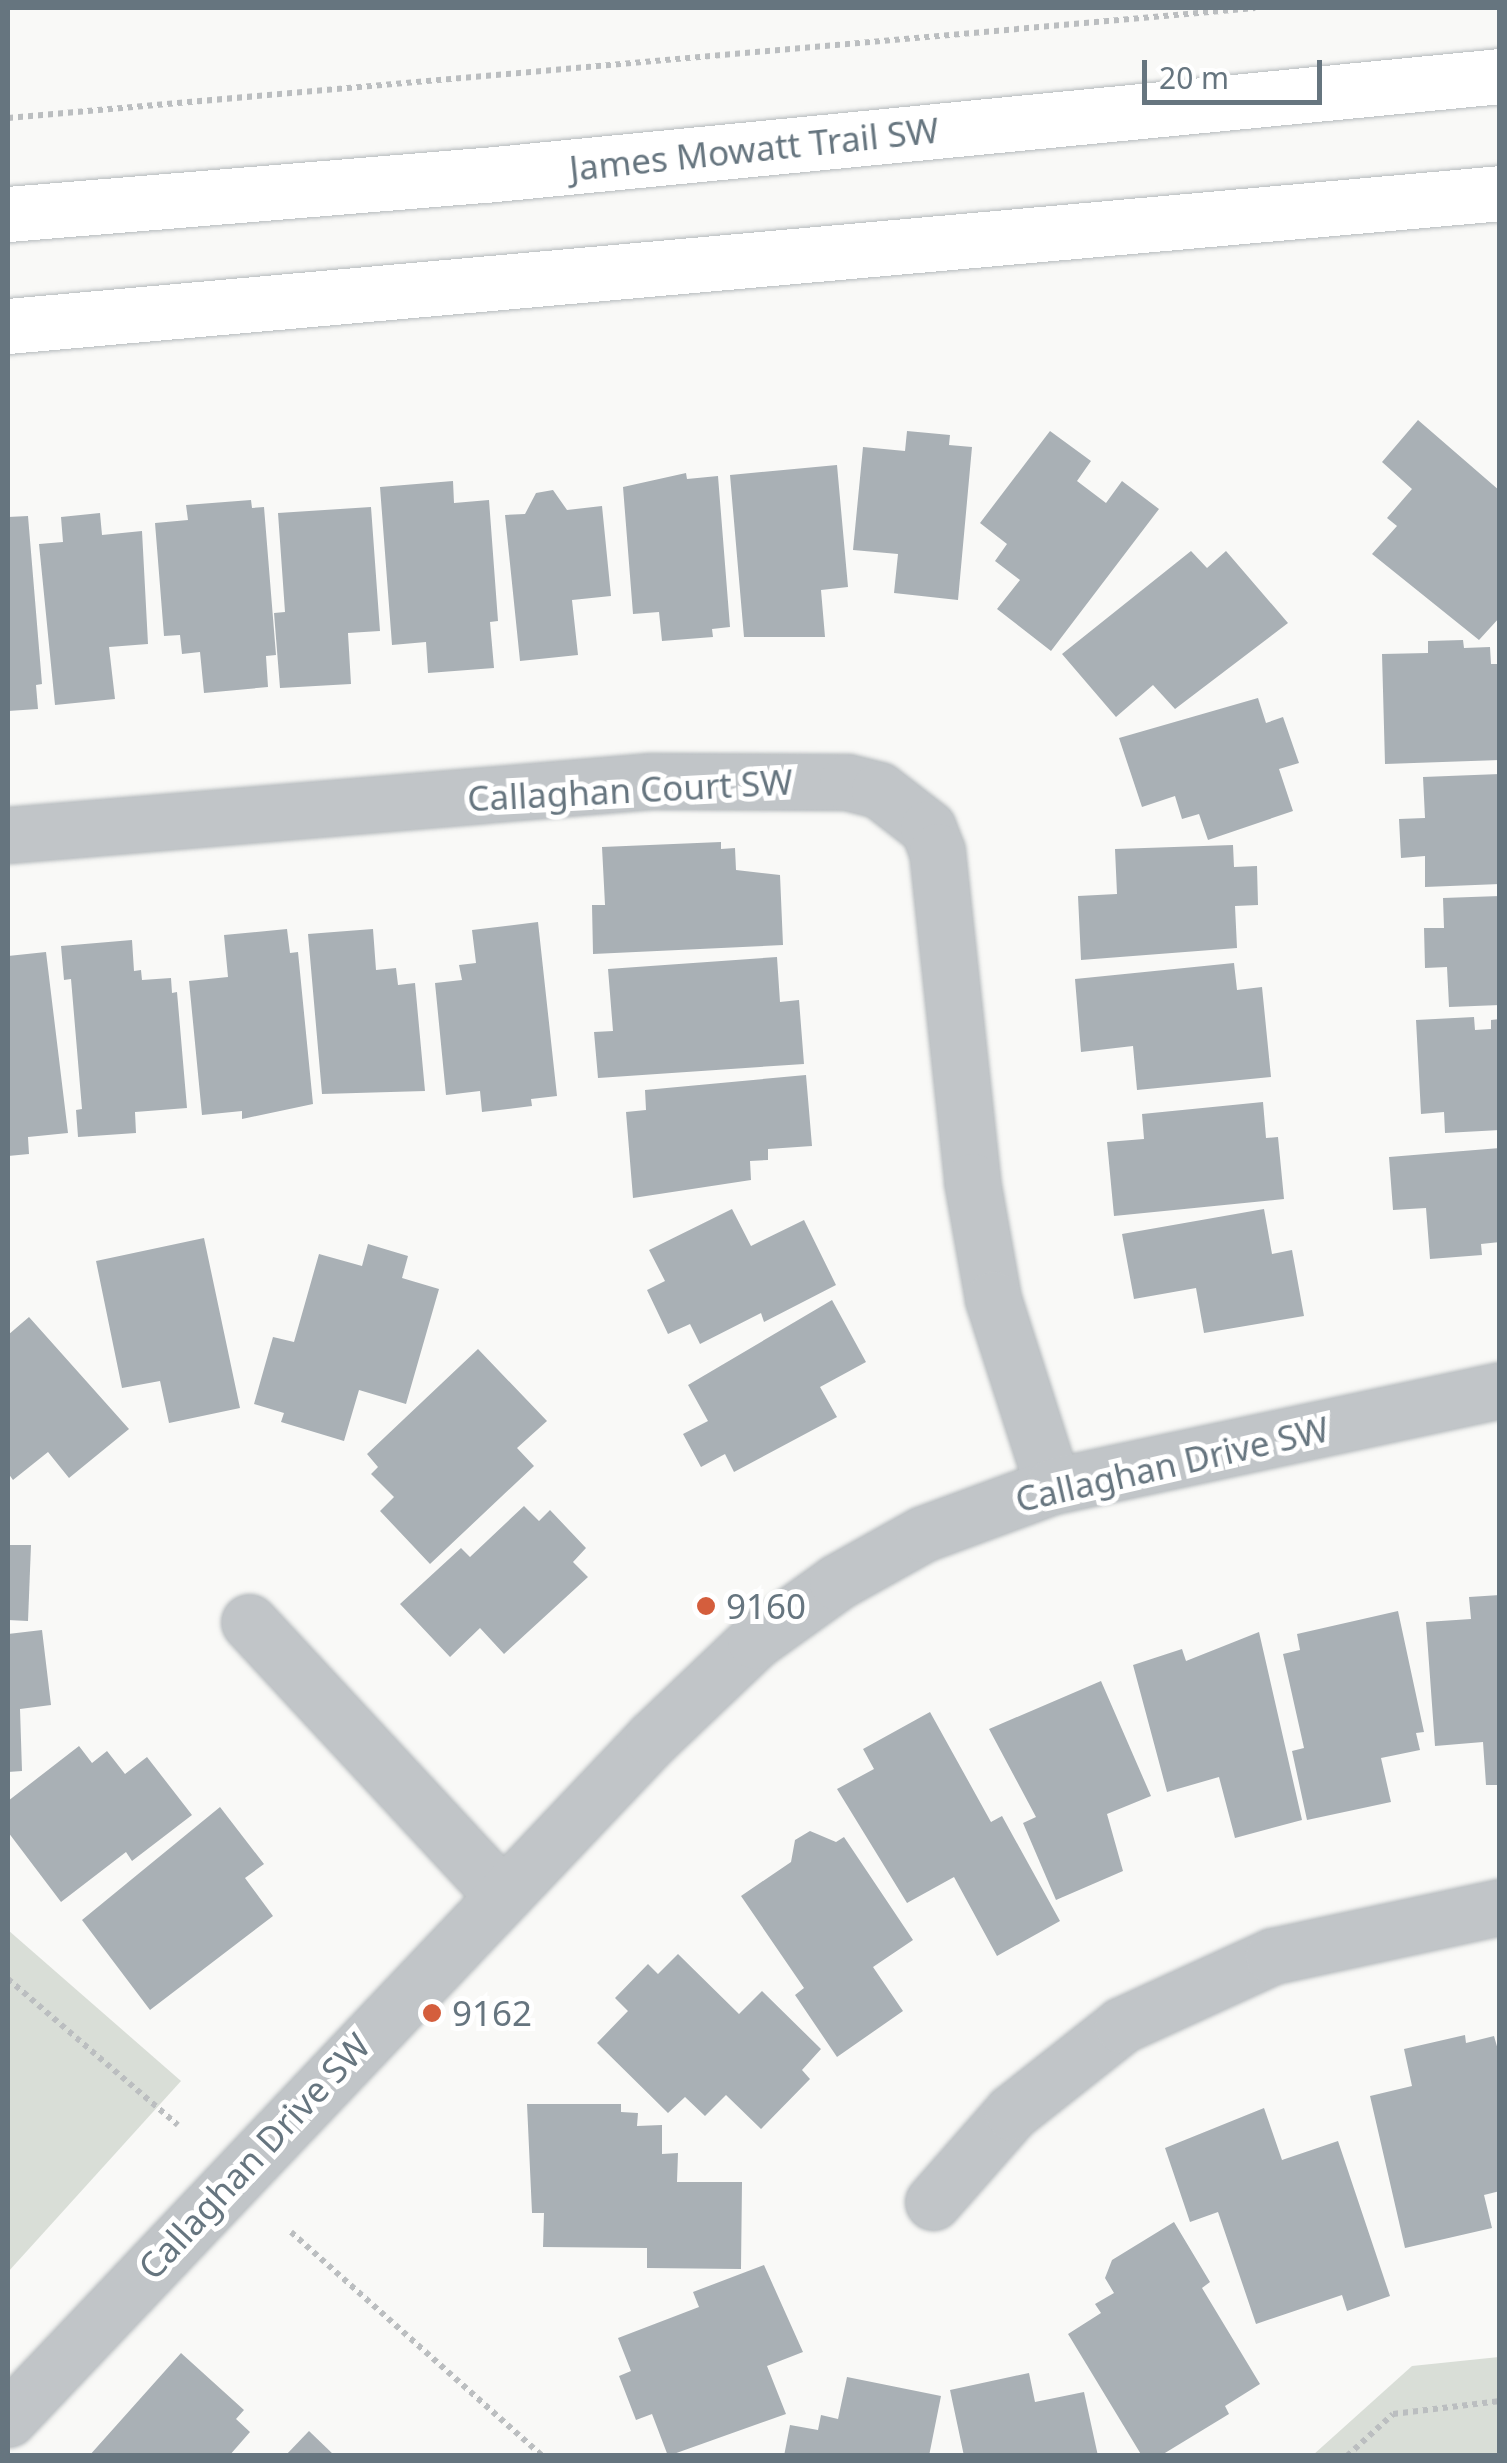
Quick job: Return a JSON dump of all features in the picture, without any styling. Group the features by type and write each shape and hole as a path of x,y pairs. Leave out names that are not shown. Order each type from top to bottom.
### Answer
{"main road":[{"name":"James Mowatt Trail SW","path":"8,214 485,175 1500,76"},
{"path":"8,326 1500,193"}],"street":[{"name":"Callaghan Court SW","path":"8,835 651,781 847,782 879,790 928,828 937,851 972,1180 993,1299 1053,1486"},
{"name":"Callaghan Drive SW","path":"8,2418 500,1893 755,1641 837,1582 923,1534 1053,1486 1500,1390"},
{"path":"249,1622 500,1893"},
{"path":"933,2202 1012,2112 1122,2025 1273,1956 1500,1907"}],"path":[{"path":"8,118 1255,8"},
{"path":"8,1979 178,2125"},
{"path":"291,2232 542,2456"},
{"path":"1347,2456 1393,2414 1500,2401"}],"shaded area":[{"path":"8,1930 181,2081 8,2272"},
{"path":"1499,2357 1499,2455 1313,2455 1412,2366"}],"building":[{"path":"1418,420 1500,491 1500,617 1479,640 1372,554 1397,526 1387,518 1412,489 1382,462"},
{"path":"907,431 950,435 949,445 972,447 958,600 894,593 898,554 853,550 863,447 905,451"},
{"path":"1050,431 1091,461 1077,481 1106,503 1122,481 1159,509 1051,651 997,609 1020,580 995,561 1007,544 980,523"},
{"path":"837,465 848,587 821,590 825,637 744,637 730,475"},
{"path":"686,473 687,479 718,476 730,627 712,629 713,637 662,641 659,612 633,614 623,487"},
{"path":"453,481 454,503 489,500 498,621 490,622 494,668 428,673 426,642 392,645 380,487"},
{"path":"553,490 567,510 602,506 611,596 572,600 578,655 520,661 505,515 525,514 536,493"},
{"path":"251,500 252,508 264,507 276,655 266,656 268,687 204,693 200,652 182,654 180,635 164,636 155,523 188,520 186,505"},
{"path":"371,507 380,631 348,633 351,684 280,688 274,613 285,612 278,513"},
{"path":"100,513 102,535 142,531 148,644 109,647 115,699 55,705 39,544 63,542 61,517"},
{"path":"28,516 42,684 36,685 38,709 8,711 8,517"},
{"path":"1191,551 1207,568 1226,551 1288,623 1175,709 1153,685 1116,717 1062,654"},
{"path":"1463,640 1464,648 1490,647 1491,664 1500,664 1500,760 1385,764 1382,654 1428,653 1428,641"},
{"path":"1258,698 1266,723 1283,717 1299,763 1279,769 1293,811 1208,840 1199,814 1182,819 1175,796 1142,807 1119,738"},
{"path":"1500,774 1500,884 1425,887 1425,856 1401,858 1399,819 1425,818 1423,777"},
{"path":"721,842 721,849 735,848 736,870 780,875 783,945 593,954 592,905 605,905 602,847"},
{"path":"1233,845 1234,867 1257,866 1258,905 1235,906 1237,948 1081,960 1078,896 1117,894 1115,849"},
{"path":"1500,896 1500,1005 1449,1007 1447,967 1425,968 1424,928 1444,928 1443,898"},
{"path":"538,922 557,1096 531,1099 532,1106 482,1112 480,1091 446,1095 435,983 462,980 459,965 476,963 472,930"},
{"path":"287,929 290,953 298,952 313,1104 242,1119 242,1111 202,1115 189,981 228,977 224,935"},
{"path":"373,929 376,970 396,968 398,985 415,983 425,1091 322,1094 308,934"},
{"path":"132,940 134,971 141,970 142,980 171,978 172,993 177,992 187,1108 135,1112 136,1133 78,1137 76,1110 82,1109 71,979 64,980 61,946"},
{"path":"46,952 68,1133 28,1137 29,1154 8,1156 8,956"},
{"path":"777,957 780,1002 799,1000 804,1064 598,1078 594,1032 613,1031 608,969"},
{"path":"1234,963 1237,990 1262,987 1271,1077 1137,1090 1133,1046 1081,1052 1075,979"},
{"path":"1474,1017 1475,1030 1491,1029 1491,1020 1500,1019 1500,1130 1445,1133 1444,1112 1421,1114 1416,1020"},
{"path":"806,1075 812,1146 768,1149 768,1160 750,1161 751,1180 633,1198 626,1112 646,1110 645,1090"},
{"path":"1263,1102 1266,1138 1278,1137 1284,1199 1114,1216 1107,1142 1144,1139 1142,1114"},
{"path":"1500,1148 1500,1242 1481,1244 1482,1255 1430,1259 1426,1208 1393,1210 1389,1157"},
{"path":"732,1209 751,1246 804,1220 836,1285 764,1322 761,1313 700,1344 690,1324 668,1334 647,1290 665,1281 649,1250"},
{"path":"1264,1209 1272,1254 1292,1250 1304,1316 1204,1333 1196,1288 1134,1299 1122,1234"},
{"path":"204,1238 240,1408 169,1423 160,1381 122,1388 96,1261"},
{"path":"368,1244 408,1256 402,1278 439,1289 406,1404 359,1390 344,1441 281,1422 284,1413 254,1404 273,1337 294,1342 319,1254 362,1266"},
{"path":"832,1300 866,1362 820,1387 837,1417 734,1472 725,1454 701,1467 683,1434 708,1421 688,1385"},
{"path":"29,1317 129,1429 69,1478 48,1452 13,1480 8,1473 8,1335"},
{"path":"478,1349 547,1421 517,1448 534,1466 430,1564 380,1511 394,1497 371,1474 378,1467 367,1454"},
{"path":"524,1506 539,1521 550,1510 586,1548 573,1562 588,1577 504,1654 480,1628 450,1657 400,1604 461,1548 470,1557"},
{"path":"8,1545 31,1545 28,1621 8,1620"},
{"path":"1500,1595 1500,1785 1486,1785 1483,1742 1435,1746 1426,1622 1471,1619 1469,1597"},
{"path":"1398,1611 1424,1732 1416,1733 1420,1750 1381,1758 1391,1802 1307,1820 1292,1751 1304,1748 1283,1654 1300,1650 1297,1634"},
{"path":"42,1630 51,1705 20,1709 22,1771 8,1772 8,1634"},
{"path":"1259,1632 1302,1820 1235,1838 1219,1777 1167,1792 1133,1665 1182,1649 1186,1661"},
{"path":"1101,1681 1151,1796 1107,1814 1123,1871 1056,1900 1023,1823 1036,1817 989,1729"},
{"path":"930,1712 991,1822 1002,1816 1060,1921 997,1956 954,1877 907,1903 837,1789 874,1769 863,1749"},
{"path":"79,1746 92,1763 107,1751 125,1774 147,1757 192,1815 132,1861 126,1852 61,1902 8,1832 8,1801"},
{"path":"220,1807 264,1864 245,1878 273,1916 150,2010 82,1920"},
{"path":"810,1831 836,1842 844,1837 913,1940 873,1967 903,2011 837,2057 795,1995 804,1988 741,1896 791,1862 795,1840"},
{"path":"678,1954 739,2014 762,1991 821,2049 802,2070 810,2079 761,2129 726,2095 705,2116 685,2097 668,2113 597,2043 628,2011 615,1998 648,1964 658,1974"},
{"path":"1465,2035 1466,2043 1494,2036 1500,2057 1500,2191 1484,2195 1492,2228 1405,2248 1370,2096 1412,2086 1404,2049"},
{"path":"527,2104 621,2104 621,2112 638,2113 637,2126 662,2125 662,2154 678,2153 677,2182 742,2182 741,2269 647,2268 647,2248 543,2247 544,2213 532,2213"},
{"path":"1264,2108 1282,2160 1338,2141 1390,2296 1347,2311 1342,2295 1256,2324 1218,2212 1190,2222 1165,2148"},
{"path":"1174,2222 1210,2282 1202,2288 1260,2384 1225,2406 1229,2414 1160,2456 1142,2456 1068,2334 1101,2313 1095,2304 1114,2293 1105,2278 1112,2260"},
{"path":"764,2265 803,2352 767,2366 786,2414 668,2456 652,2414 636,2420 619,2376 631,2371 618,2338 699,2307 693,2292"},
{"path":"181,2353 244,2410 236,2419 250,2432 229,2456 89,2456"},
{"path":"1029,2373 1035,2402 1084,2392 1098,2456 964,2456 950,2390"},
{"path":"847,2377 941,2396 929,2456 784,2456 790,2425 818,2430 821,2415 838,2419"},
{"path":"309,2431 335,2456 285,2456"}],"place":[{"name":"9160","path":"706,1606"},
{"name":"9162","path":"432,2013"}]}
